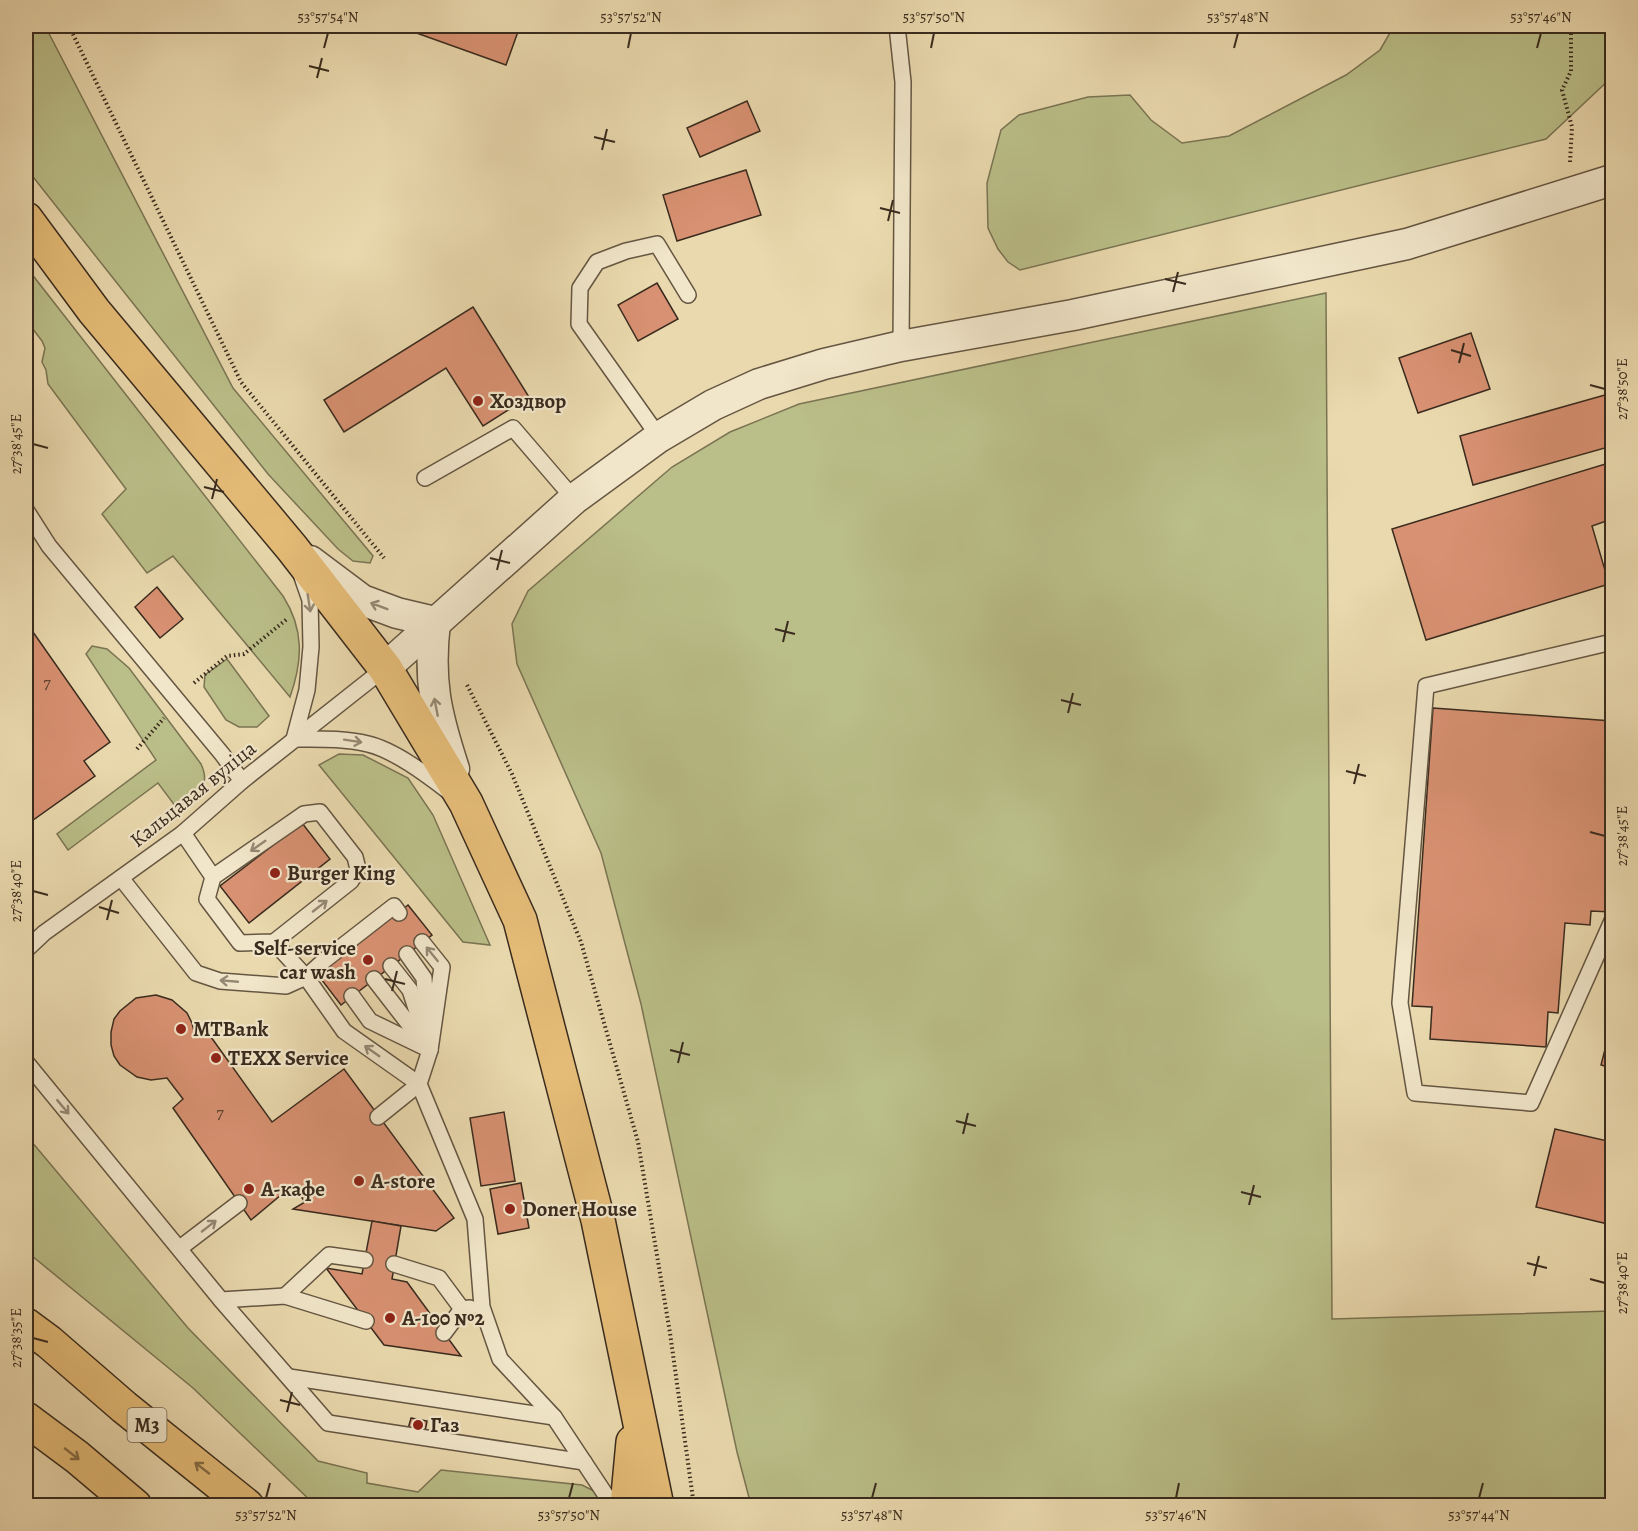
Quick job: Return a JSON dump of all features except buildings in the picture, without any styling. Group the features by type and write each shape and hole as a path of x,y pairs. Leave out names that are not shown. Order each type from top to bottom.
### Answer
{"highway":[{"path":"26,219 94,311 292,548 385,668 466,803 520,920 597,1220 657,1506"},
{"path":"26,1312 37,1333"},
{"name":"М3","path":"37,1333 247,1506"},
{"path":"627,1506 632,1469 635,1401"},
{"path":"26,1419 135,1506"}],"street":[{"path":"385,668 574,499 658,436 713,405 759,384 824,364 901,346 1073,315 1407,244 1612,180"},
{"path":"292,548 362,600 397,613 435,622"},
{"path":"435,622 431,652 432,687 440,724 466,803"}],"lane":[{"path":"897,26 903,82 901,346"},
{"path":"658,436 579,324 580,288 597,262 626,251 657,244 688,295"},
{"path":"425,478 513,428 574,499"},
{"path":"26,510 49,546 242,781"},
{"path":"292,548 310,600 311,610 311,647 307,690 294,739 334,738 371,744 413,765 466,803"},
{"path":"1612,642 1426,686 1400,1003 1415,1094 1531,1103 1612,921"},
{"name":"Кальцавая вуліца","path":"26,950 44,933 183,833 242,781 385,668"},
{"path":"320,812 354,857 358,869 351,882 274,942 240,943 207,898 213,878 304,814 320,812"},
{"path":"183,833 213,878"},
{"path":"121,878 196,973 220,981 286,986 306,977 327,963 383,920 394,906 399,913"},
{"path":"274,942 306,977 344,1031 420,1084 476,1219 482,1307 500,1359 554,1417 613,1506"},
{"path":"378,1117 420,1084 430,1050 442,967 422,942"},
{"path":"407,954 424,978 430,1050"},
{"path":"391,966 410,990 430,1050"},
{"path":"374,979 430,1050"},
{"path":"352,996 370,1021 430,1050"},
{"path":"26,1062 221,1300 328,1423 584,1462"},
{"path":"180,1248 239,1203"},
{"path":"285,1296 329,1255 365,1260"},
{"path":"394,1264 439,1278 462,1309"},
{"path":"221,1300 285,1296 366,1321"},
{"path":"444,1333 462,1309 482,1307"},
{"path":"289,1377 554,1417"}],"path":[{"path":"69,26 241,382 384,558"},
{"path":"1571,26 1571,71 1562,90 1572,127 1569,166 1573,193"},
{"path":"137,749 191,685 227,656 244,654 288,618"},
{"path":"464,679 512,774 581,942 638,1142 670,1333 694,1506"}],"green space":[{"path":"26,26 45,26 233,388 373,556 370,563 353,561 338,549 268,474 26,168"},
{"path":"1394,26 1612,26 1612,77 1546,139 1020,270 1008,262 998,249 988,228 987,183 1001,130 1019,115 1088,97 1130,95 1151,120 1182,143 1229,136 1346,75 1380,50"},
{"path":"26,264 283,596 295,620 299,645 297,670 290,697 173,556 147,573 102,514 126,489 48,384 42,362 45,348 26,320"},
{"path":"1326,293 1332,1319 1612,1311 1612,1505 751,1505 737,1452 641,1004 601,853 517,664 512,624 528,591 672,467 730,432 799,404"},
{"path":"92,646 107,649 129,668 201,764 205,779 200,791 179,811 158,783 68,850 57,834 156,760 86,654"},
{"path":"227,659 269,716 257,727 239,727 226,720 204,687 205,675"},
{"path":"339,754 363,755 408,778 433,815 490,945 463,942 319,765"},
{"path":"26,1135 188,1328 318,1461 367,1473 367,1483 418,1492 441,1470 582,1485 598,1493 599,1505 315,1505 193,1388 26,1251"}],"place":[{"name":"Хоздвор","path":"478,401"},
{"name":"Burger King","path":"275,873"},
{"name":"Self-service car wash","path":"368,960"},
{"name":"MTBank","path":"181,1029"},
{"name":"TEXX Service","path":"216,1058"},
{"name":"A-store","path":"359,1181"},
{"name":"А-кафе","path":"249,1189"},
{"name":"Doner House","path":"510,1209"},
{"name":"А-100 №2","path":"390,1318"},
{"name":"Газ","path":"418,1425"}]}
